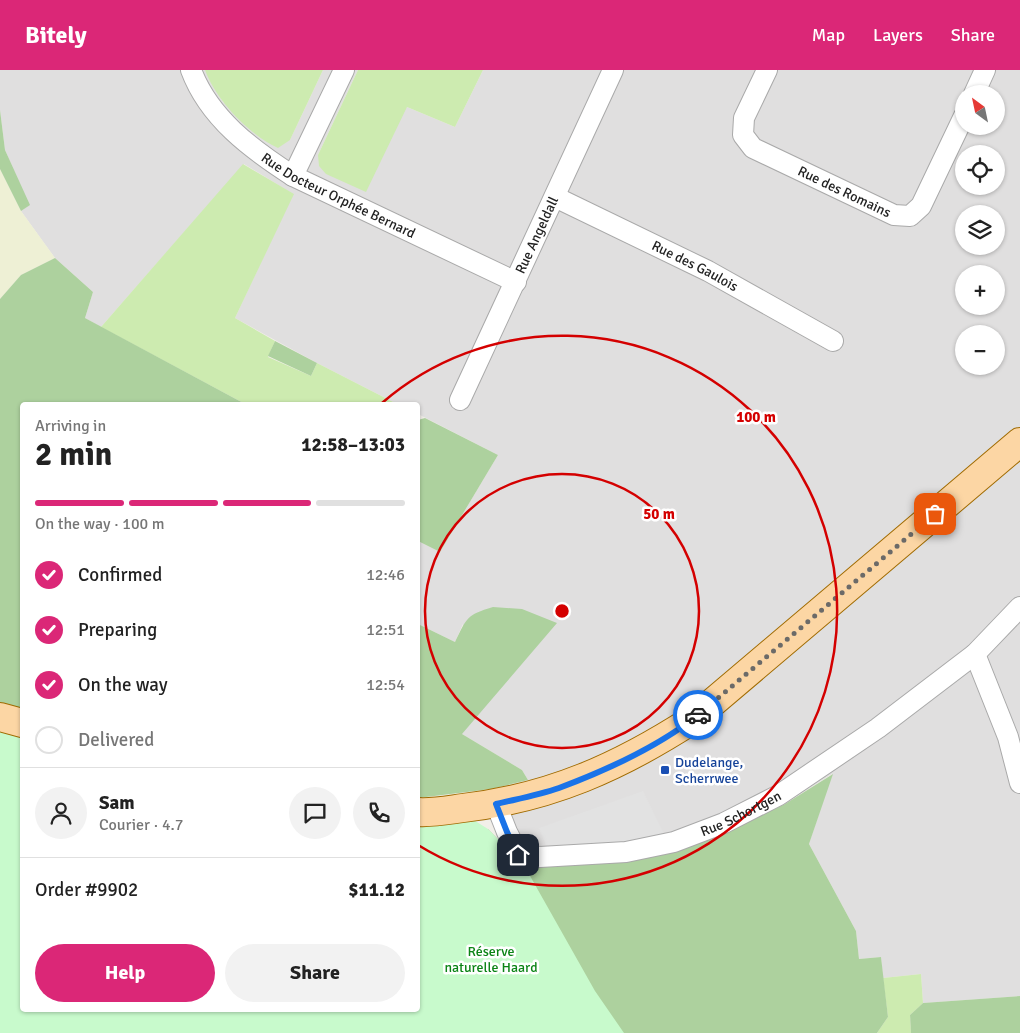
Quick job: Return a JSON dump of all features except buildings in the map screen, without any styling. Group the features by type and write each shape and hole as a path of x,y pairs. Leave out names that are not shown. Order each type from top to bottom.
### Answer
{"main road":[{"path":"420,812 496,804 558,788 622,761 656,743 692,720 1020,442"},
{"path":"0,717 20,722"}],"street":[{"name":"Rue Docteur Orphée Bernard","path":"191,70 195,80 213,108 229,128 260,154 293,176 516,282"},
{"path":"293,176 344,70"},
{"name":"Rue Angeldall","path":"460,400 613,70"},
{"name":"Rue des Romains","path":"767,70 744,118 743,135 753,148 894,215 910,216 922,206 955,135"},
{"path":"978,85 985,70"},
{"name":"Rue des Gaulois","path":"555,197 708,271 833,341"},
{"name":"Rue Schortgen","path":"496,804 518,855 540,857 626,852 674,842 724,823 779,795 878,728 975,654 1020,607"},
{"path":"975,654 1008,737 1020,783"}],"shaded area":[{"path":"0,70 205,70 223,102 290,140 323,70 358,70 318,155 407,107 455,127 483,70 1020,70 1020,996 923,1003 921,974 883,978 881,957 859,959 856,931 809,844 832,774 785,804 725,832 626,860 525,867 507,832 491,789 528,780 522,770 462,734 463,624 455,642 420,625 420,542 440,552 498,455 420,415 420,402 393,402 235,318 293,194 244,164 101,327 85,318 93,292 55,258 21,211 29,205 5,150 0,110"},
{"path":"643,791 666,838 620,845 546,845 539,828"}],"green space":[{"path":"205,70 323,70 290,140 278,148 255,134 234,115 217,93"},
{"path":"358,70 483,70 455,127 407,107 366,192 326,174 319,166 318,155"},
{"path":"0,110 5,150 30,205 21,211 0,169"},
{"path":"243,164 294,194 235,318 275,341 268,357 311,376 317,363 393,402 241,402 101,327"},
{"path":"0,169 21,211 55,258 21,275 0,299"},
{"path":"55,258 93,292 85,318 241,402 20,402 20,711 0,705 0,299 21,275"},
{"path":"275,341 317,363 311,376 268,356"},
{"path":"425,418 498,455 440,552 420,542 420,419"},
{"path":"493,607 522,609 557,623 462,734 522,770 528,780 491,789 420,798 420,625 455,642 465,622 477,612"},
{"name":"Réserve naturelle Haard","path":"0,726 20,732 20,1012 420,1012 420,824 472,819 488,829 525,867 595,991 624,1033 0,1033"},
{"path":"833,774 809,844 856,931 859,959 881,957 888,1017 877,1033 0,1033 20,1012 420,1012 420,1005 488,829 525,867 626,860 725,832 785,804"},
{"path":"921,974 923,1003 910,1015 911,1033 877,1033 888,1017 883,978"},
{"path":"1020,996 1020,1033 911,1033 910,1015 923,1003"}],"way so far":[{"path":"698,715 935,514"}],"place":[{"name":"Dudelange, Scherrwee","path":"665,770"}],"route":[{"path":"518,855 496,804 558,788 622,761 656,743 698,715"}]}
